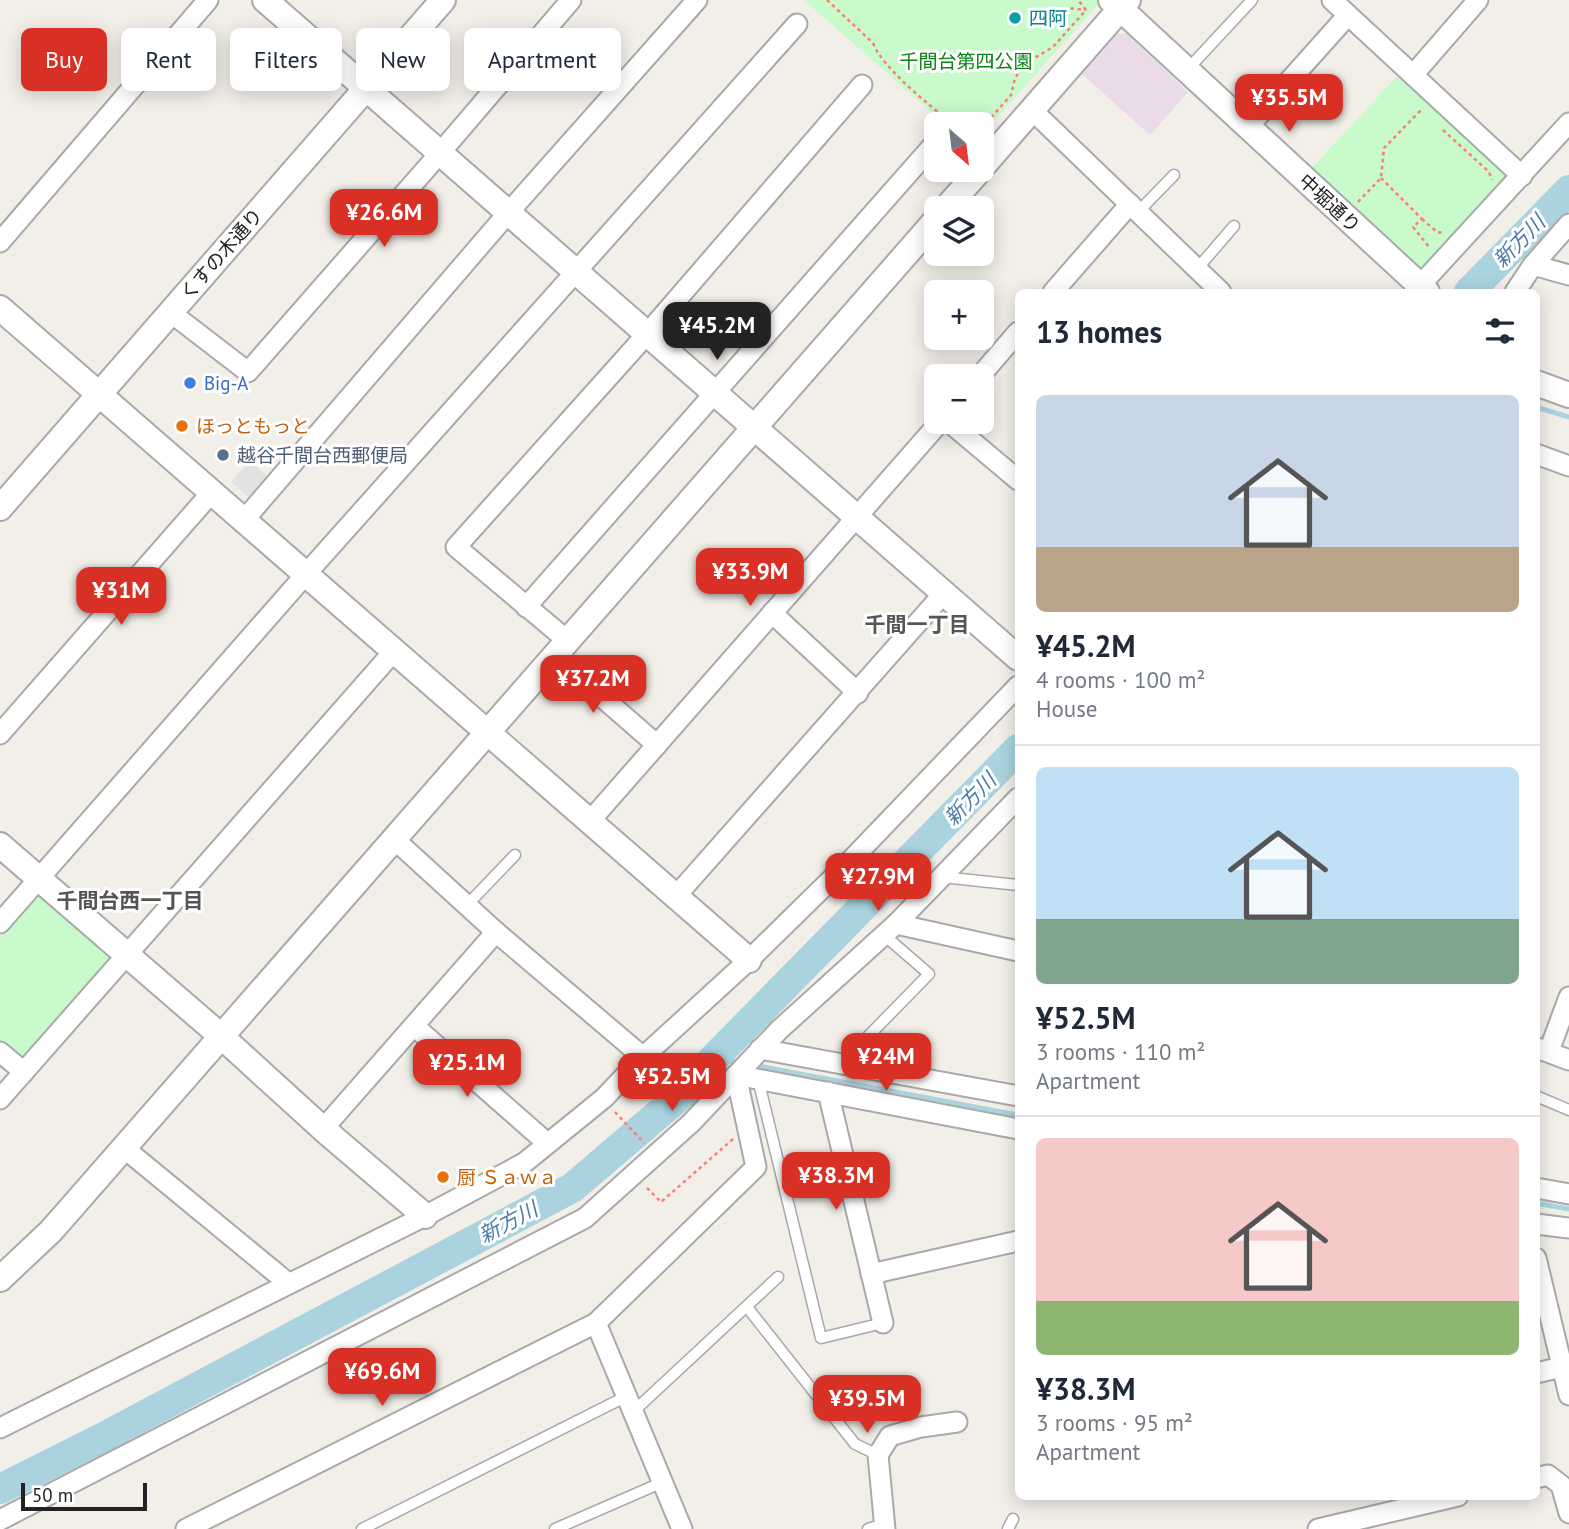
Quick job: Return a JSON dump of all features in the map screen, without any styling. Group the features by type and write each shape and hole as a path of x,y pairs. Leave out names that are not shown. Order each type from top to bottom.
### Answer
{"street":[{"path":"0,242 208,0"},
{"path":"264,0 356,79"},
{"name":"くすの木通り","path":"418,28 443,0"},
{"path":"170,312 248,372 571,0"},
{"path":"244,520 263,489 697,0"},
{"path":"1332,0 1522,176"},
{"path":"1413,75 1478,0"},
{"path":"994,151 1032,110 1120,3"},
{"name":"中堀通り","path":"1120,3 1187,70 1416,286"},
{"path":"1248,127 1348,15"},
{"path":"0,923 797,24"},
{"path":"657,745 562,648 526,607 456,547 647,334 862,85"},
{"name":"くすの木通り","path":"0,508 363,91"},
{"path":"369,91 1015,655"},
{"path":"1032,110 1218,289"},
{"path":"1416,286 1569,123"},
{"path":"526,607 924,156"},
{"path":"956,196 967,182"},
{"path":"1057,289 1134,208"},
{"path":"1517,289 1533,265 1569,224"},
{"path":"0,1279 51,1231 124,1149 924,234"},
{"path":"1533,265 1569,275"},
{"path":"0,308 750,960"},
{"path":"990,364 1015,335"},
{"path":"1540,384 1569,395"},
{"path":"590,821 930,434"},
{"path":"963,434 1015,477"},
{"path":"1540,455 1569,466"},
{"path":"0,734 212,492"},
{"path":"676,896 944,593"},
{"path":"772,613 859,692"},
{"path":"0,1098 394,651"},
{"path":"0,1428 425,1216 524,1163 604,1098 643,1057 750,960 851,860 1015,689"},
{"path":"0,1520 585,1218 691,1123 779,1030 941,877 1015,802"},
{"path":"394,839 496,932 643,1057"},
{"path":"0,845 425,1216"},
{"path":"893,922 1015,950"},
{"path":"323,1129 496,932"},
{"path":"1569,997 1543,1050 1569,1060"},
{"path":"414,1026 547,1143"},
{"path":"760,1049 1015,1095"},
{"path":"0,1052 23,1072"},
{"path":"736,1075 1015,1128"},
{"path":"186,1529 216,1522 596,1323 756,1167 736,1075"},
{"path":"828,1092 883,1324"},
{"path":"124,1149 288,1283"},
{"path":"1540,1189 1569,1194"},
{"path":"1540,1224 1569,1228"},
{"path":"871,1275 1015,1242"},
{"path":"1540,1275 1569,1395"},
{"path":"596,1323 682,1529"},
{"path":"1540,1372 1562,1367"},
{"path":"879,1527 878,1454 890,1436 921,1427 957,1422"},
{"path":"1540,1477 1548,1475 1561,1485 1569,1513"},
{"path":"1318,1529 1441,1500"}],"lane":[{"path":"1187,70 1252,0"},
{"path":"1134,208 1174,175"},
{"path":"1197,269 1234,226"},
{"path":"467,905 515,855"},
{"path":"941,877 1015,885"},
{"path":"840,1064 929,974 893,922"},
{"path":"757,1079 821,1338 883,1324"},
{"path":"1540,1098 1569,1110"},
{"path":"362,1529 631,1404 778,1278"},
{"path":"747,1307 855,1444 878,1454"},
{"path":"555,1529 664,1482"},
{"path":"1007,1529 1013,1519"}],"path":[{"path":"827,0 873,43 876,51 894,71 939,112"},
{"path":"1078,0 1086,10"},
{"path":"1029,14 1068,8 1086,10"},
{"path":"994,114 1011,95 1015,78 1026,63 1053,47 1086,10"},
{"path":"1344,216 1381,178 1384,148 1435,95"},
{"path":"1441,128 1489,172 1492,183"},
{"path":"1381,178 1437,232 1445,233"},
{"path":"1416,286 1430,246 1413,227 1422,219"},
{"path":"860,869 893,922"},
{"path":"625,1124 650,1150"},
{"path":"644,1185 661,1202 730,1139 750,1138"}],"shaded area":[{"path":"1126,33 1188,92 1150,135 1082,74 1117,34"},
{"path":"250,460 267,476 248,497 231,482"}],"green space":[{"name":"千間台第四公園","path":"804,0 1102,0 994,121 994,112 931,112"},
{"path":"1400,73 1512,176 1421,272 1310,170"},
{"path":"39,893 114,958 22,1064 0,1045 0,938"}],"waterway":[{"name":"新方川","path":"1472,289 1569,190"},
{"path":"1540,408 1569,417"},
{"name":"新方川","path":"0,1489 100,1439 572,1188 688,1089 712,1060 1015,752"},
{"path":"712,1060 740,1062"},
{"path":"753,1065 1015,1114"},
{"path":"1540,1204 1569,1209"}],"place":[{"name":"四阿","path":"1015,18"},
{"name":"Big-A","path":"190,383"},
{"name":"ほっともっと","path":"182,426"},
{"name":"越谷千間台西郵便局","path":"223,455"},
{"name":"厨 Ｓａｗａ","path":"443,1177"}],"district":[{"name":"千間一丁目","path":"917,624"},
{"name":"千間台西一丁目","path":"130,900"}]}
